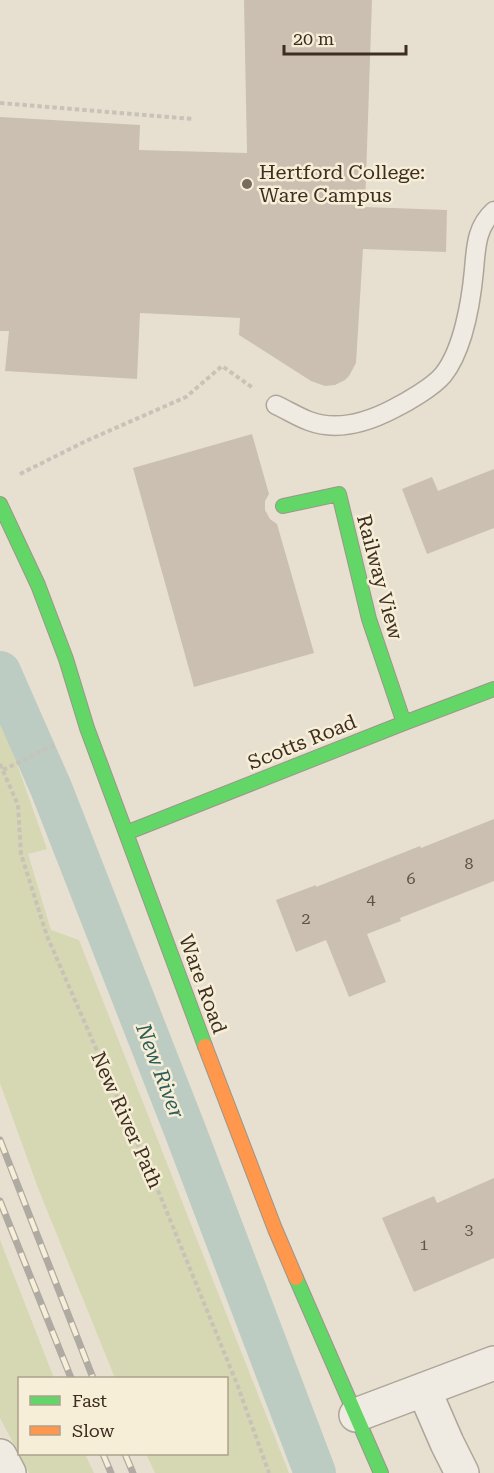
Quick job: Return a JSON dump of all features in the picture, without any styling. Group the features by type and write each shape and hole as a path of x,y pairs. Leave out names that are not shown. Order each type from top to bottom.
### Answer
{"main road":[{"name":"Railway View","path":"284,507 339,494 369,620 404,723"},
{"name":"Ware Road","path":"0,504 38,585 66,659 87,728 275,1229 381,1473"},
{"name":"Scotts Road","path":"126,833 494,689"}],"street":[{"path":"356,1415 494,1363"},
{"path":"424,1390 462,1473"},
{"path":"0,1456 9,1473"}],"lane":[{"path":"276,405 311,422 332,426 353,424 373,419 406,403 442,376 454,357 465,325 481,226 494,211"}],"path":[{"path":"0,103 194,119"},
{"path":"19,474 186,397 222,366 276,405"},
{"path":"3,770 58,743"},
{"name":"New River Path","path":"0,764 18,805 21,854 47,936 167,1211 237,1384 269,1473"}],"green space":[{"path":"0,716 47,849 28,854 51,930 79,940 289,1473 155,1473 146,1455 228,1455 228,1377 115,1377 38,1188 0,1083"},
{"path":"0,1240 54,1377 18,1377 18,1452 0,1418"},
{"path":"20,1455 85,1455 94,1473 29,1473"}],"building":[{"path":"244,0 372,0 365,207 447,210 446,252 363,249 356,363 349,376 335,385 325,386 311,381 239,335 240,318 140,313 137,379 5,371 9,331 0,331 0,117 140,125 139,150 247,153"},
{"path":"252,434 269,494 265,501 265,510 270,519 277,524 314,653 194,687 133,468"},
{"path":"494,469 494,528 427,554 402,489 432,477 438,491"},
{"path":"494,819 494,881 400,918 401,921 367,934 386,982 349,997 326,940 296,952 276,900"},
{"path":"494,1178 494,1258 414,1292 382,1218 434,1196 437,1203"}],"waterway":[{"name":"New River","path":"0,672 51,788 186,1133 315,1473"}],"railway":[{"path":"0,1140 93,1377"},
{"path":"0,1201 71,1377"},
{"path":"103,1455 111,1473"},
{"path":"125,1455 133,1473"}],"traffic: fast":[{"path":"283,506 339,494 369,619 404,723"},
{"path":"0,504 38,585 66,659 87,728 205,1046"},
{"path":"126,833 494,689"},
{"path":"296,1278 381,1473"}],"traffic: slow":[{"path":"205,1046 296,1278"}],"place":[{"name":"Hertford College: Ware Campus","path":"247,184"}]}
